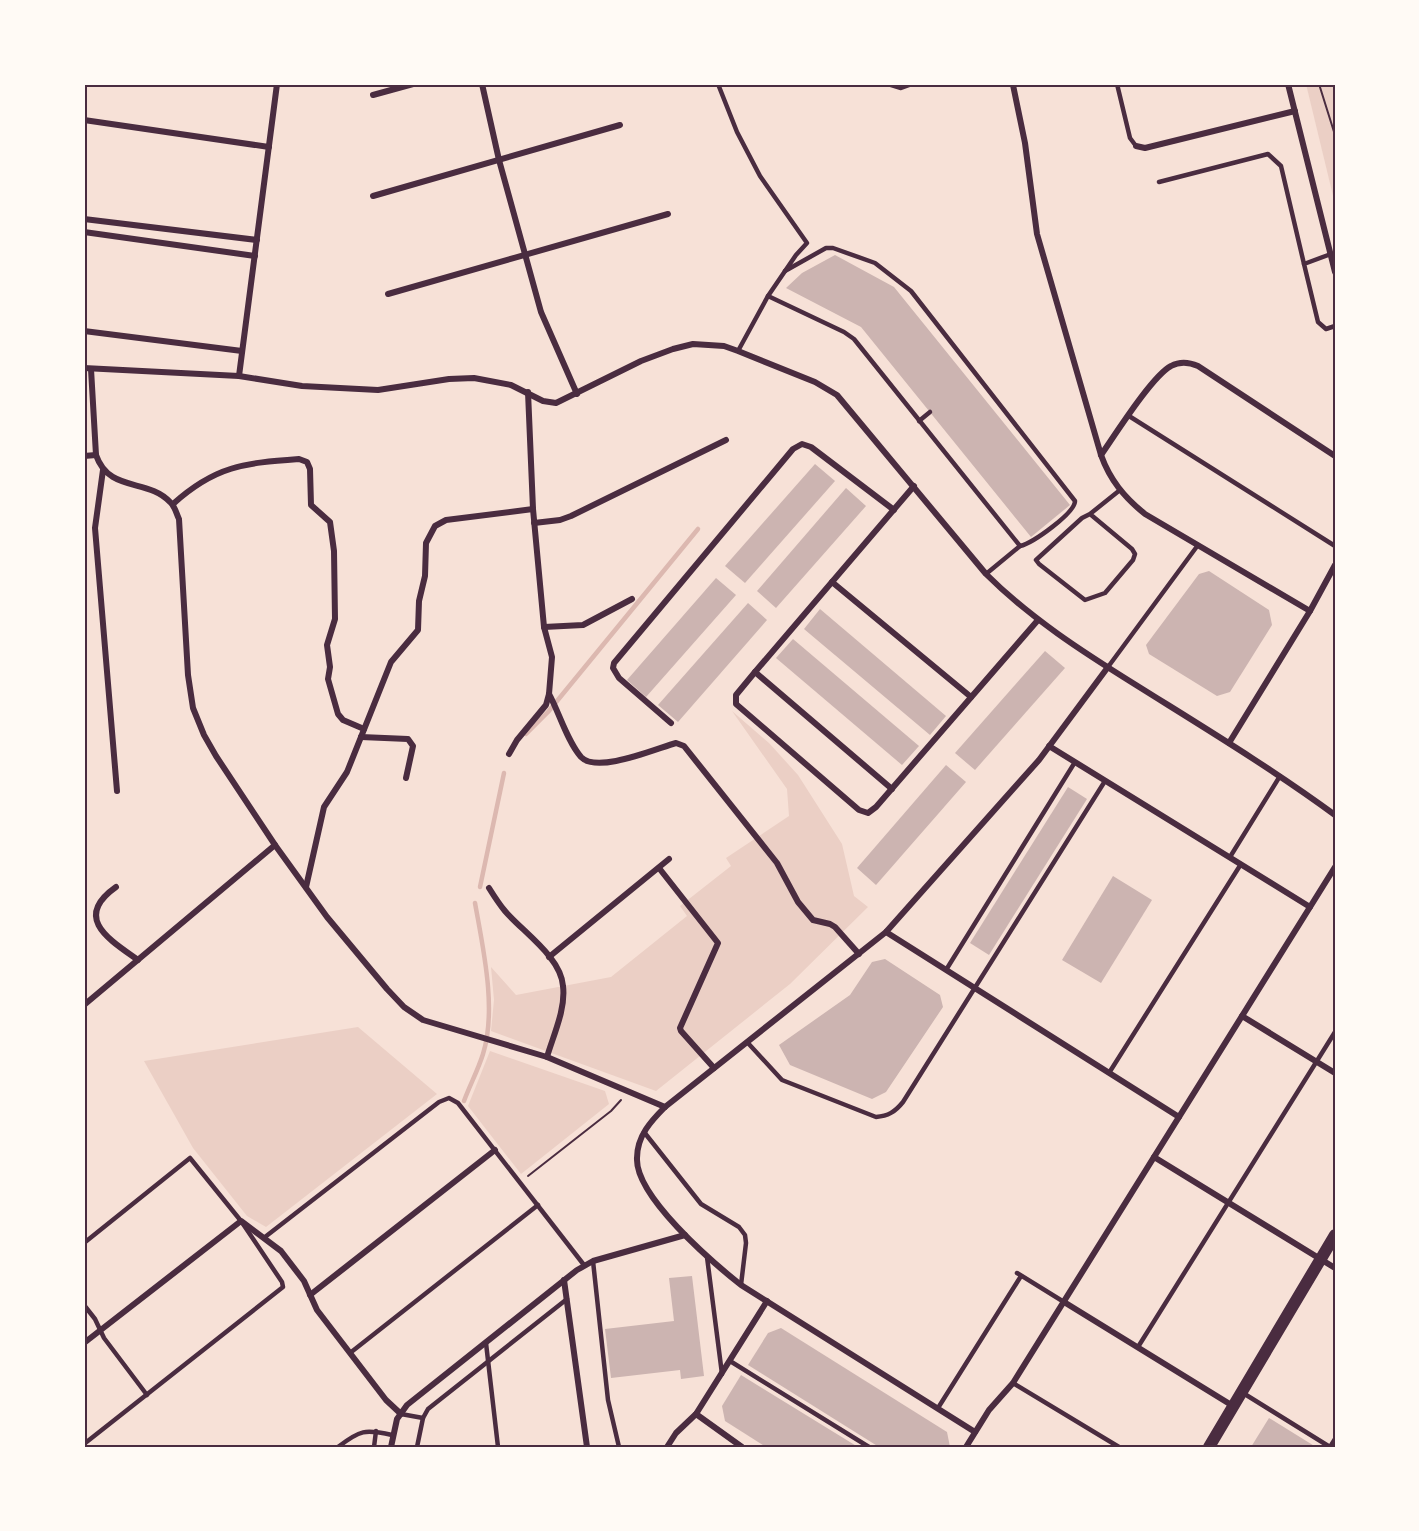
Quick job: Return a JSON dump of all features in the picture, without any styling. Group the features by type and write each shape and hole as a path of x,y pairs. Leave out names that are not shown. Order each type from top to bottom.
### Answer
{"main road":[{"path":"1209,1447 1335,1235"}],"street":[{"path":"239,376 277,84"},
{"path":"373,95 414,84"},
{"path":"482,84 499,160 541,312 577,394"},
{"path":"1013,84 1025,143 1037,234 1101,455 1111,478 1145,514 1310,611"},
{"path":"1288,84 1335,272"},
{"path":"1136,146 1145,148 1295,111"},
{"path":"84,120 269,147"},
{"path":"374,196 620,125"},
{"path":"388,294 668,214"},
{"path":"84,219 257,240"},
{"path":"84,232 255,256"},
{"path":"84,331 242,351"},
{"path":"665,1107 547,1058 423,1020 414,1015 387,989 327,916 275,845 204,735 193,708 188,675 180,529 173,504 164,496 119,481 103,470 96,455 87,368 239,376 302,386 378,390 449,379 474,378 511,385 550,403 562,401 641,361 673,349 693,344 707,344 738,351 827,387 847,404 986,574 1008,596 1038,620 1280,776 1335,815"},
{"path":"1101,455 1162,372 1180,362 1198,366 1335,456"},
{"path":"508,754 546,705 550,696 552,657 544,627 534,523 528,392"},
{"path":"534,523 560,520 571,516 726,440"},
{"path":"671,723 619,678 613,668 614,663 793,449 802,444 812,447 894,510"},
{"path":"84,456 96,455"},
{"path":"173,504 192,487 214,474 240,465 298,459 307,462 310,469 311,505 330,522 334,551 336,619 327,645 330,667 328,679 338,714 343,720 364,729"},
{"path":"103,470 95,528 117,791"},
{"path":"914,486 736,695 736,704 859,810 863,813 872,811 1038,620"},
{"path":"306,887 324,807 342,781 391,662 418,630 419,601 425,576 426,543 435,526 446,520 533,509"},
{"path":"1229,743 1310,611 1335,565"},
{"path":"832,582 971,697"},
{"path":"544,627 583,625 632,599"},
{"path":"975,1432 741,1285 707,1257 654,1198 640,1174 636,1161 638,1147 644,1132 665,1107 886,932 1039,760 1108,667"},
{"path":"755,672 892,789"},
{"path":"550,696 582,758 593,763 606,764 676,743 684,746 777,863 798,902 813,920 835,927 859,954"},
{"path":"361,737 408,739 413,746 406,778"},
{"path":"1049,746 1310,907"},
{"path":"84,1005 275,845"},
{"path":"549,957 669,859"},
{"path":"966,1447 989,1410 1013,1383 1335,867"},
{"path":"658,868 718,943 680,1028 714,1068"},
{"path":"116,887 99,903 96,921 106,937 138,960"},
{"path":"489,888 505,911 549,957 561,975 564,987 561,1006 547,1058"},
{"path":"886,932 1179,1117"},
{"path":"1242,1016 1335,1073"},
{"path":"310,1295 495,1150"},
{"path":"1154,1157 1335,1268"},
{"path":"84,1343 241,1221 281,1251 298,1272 317,1310 386,1400 401,1414"},
{"path":"391,1447 392,1435 401,1414 420,1393 564,1280 593,1261 685,1235"},
{"path":"564,1280 587,1447"},
{"path":"667,1447 676,1433 696,1413 767,1301"},
{"path":"1064,1302 1233,1406"},
{"path":"696,1413 742,1447"}],"lane":[{"path":"718,84 737,132 760,176 807,243 768,296 738,351"},
{"path":"888,84 901,88 912,84"},
{"path":"1117,84 1130,138 1136,146"},
{"path":"1159,182 1268,154 1274,158 1281,166 1318,322 1326,329 1335,326"},
{"path":"785,271 830,247 875,263 911,291 1075,501 1072,510 1032,541 1020,546 986,574"},
{"path":"1304,264 1330,254"},
{"path":"768,296 850,335 1020,546"},
{"path":"969,380 976,374"},
{"path":"920,421 930,412"},
{"path":"1129,416 1335,546"},
{"path":"1090,514 1135,554 1133,560 1105,593 1085,600 1036,560 1082,518 1120,490"},
{"path":"1108,667 1198,545"},
{"path":"946,970 1075,762"},
{"path":"1230,857 1280,776"},
{"path":"747,1042 782,1080 867,1115 886,1116 896,1111 1105,781"},
{"path":"1110,1073 1240,864"},
{"path":"1138,1347 1335,1032"},
{"path":"265,1238 444,1099 449,1098 458,1103 585,1265"},
{"path":"644,1132 701,1204 739,1227 745,1234 741,1285"},
{"path":"84,1243 190,1158 241,1221 282,1282 283,1287 84,1444"},
{"path":"350,1353 537,1205"},
{"path":"707,1257 722,1374"},
{"path":"593,1261 608,1400 619,1447"},
{"path":"938,1408 1019,1274 1064,1302"},
{"path":"417,1447 423,1418 428,1409 567,1299"},
{"path":"84,1305 147,1395"},
{"path":"486,1343 498,1447"},
{"path":"730,1360 869,1447"},
{"path":"1013,1383 1119,1447"},
{"path":"1242,1392 1330,1447 1335,1439"},
{"path":"401,1414 423,1418"},
{"path":"338,1447 356,1433 368,1430 392,1435"},
{"path":"374,1447 376,1431"}],"path":[{"path":"1319,84 1335,135"},
{"path":"519,1182 610,1111 629,1092"}],"shaded area":[{"path":"1306,84 1335,84 1335,204"},
{"path":"732,711 769,743 798,775 842,844 854,896 868,907 790,984 656,1091 491,1031 494,1000 491,967 516,995 611,977 687,916 680,906 731,866 726,858 789,816 787,789"},
{"path":"358,1027 437,1094 266,1227 247,1216 193,1148 144,1061"},
{"path":"490,1051 605,1091 609,1104 521,1174 468,1106"}],"building":[{"path":"835,255 894,287 1070,505 1031,537 861,327 786,288 802,273"},
{"path":"815,464 835,481 745,583 725,566"},
{"path":"846,488 866,506 776,608 757,591"},
{"path":"1209,571 1269,610 1272,625 1230,692 1217,696 1149,654 1146,645 1199,574"},
{"path":"716,578 736,595 646,697 627,680"},
{"path":"748,603 767,620 678,722 658,705"},
{"path":"820,609 946,716 930,735 804,629"},
{"path":"793,639 919,746 902,765 776,658"},
{"path":"1045,651 1065,668 975,770 955,753"},
{"path":"946,765 966,782 876,885 857,868"},
{"path":"1068,787 1087,799 989,955 970,943"},
{"path":"1113,876 1152,900 1101,983 1062,960"},
{"path":"885,959 940,995 943,1007 886,1092 872,1099 790,1065 779,1045 850,995 872,962"},
{"path":"692,1276 704,1376 681,1379 680,1370 611,1378 605,1329 674,1321 669,1278"},
{"path":"781,1328 947,1432 950,1447 879,1447 748,1365 768,1333"},
{"path":"741,1375 858,1447 766,1447 725,1421 722,1406"},
{"path":"1269,1418 1316,1447 1251,1447"}],"waterway":[{"path":"526,734 548,712 698,529"},
{"path":"480,887 504,773"},
{"path":"464,1101 483,1054 489,1018 487,978 475,903"}]}
